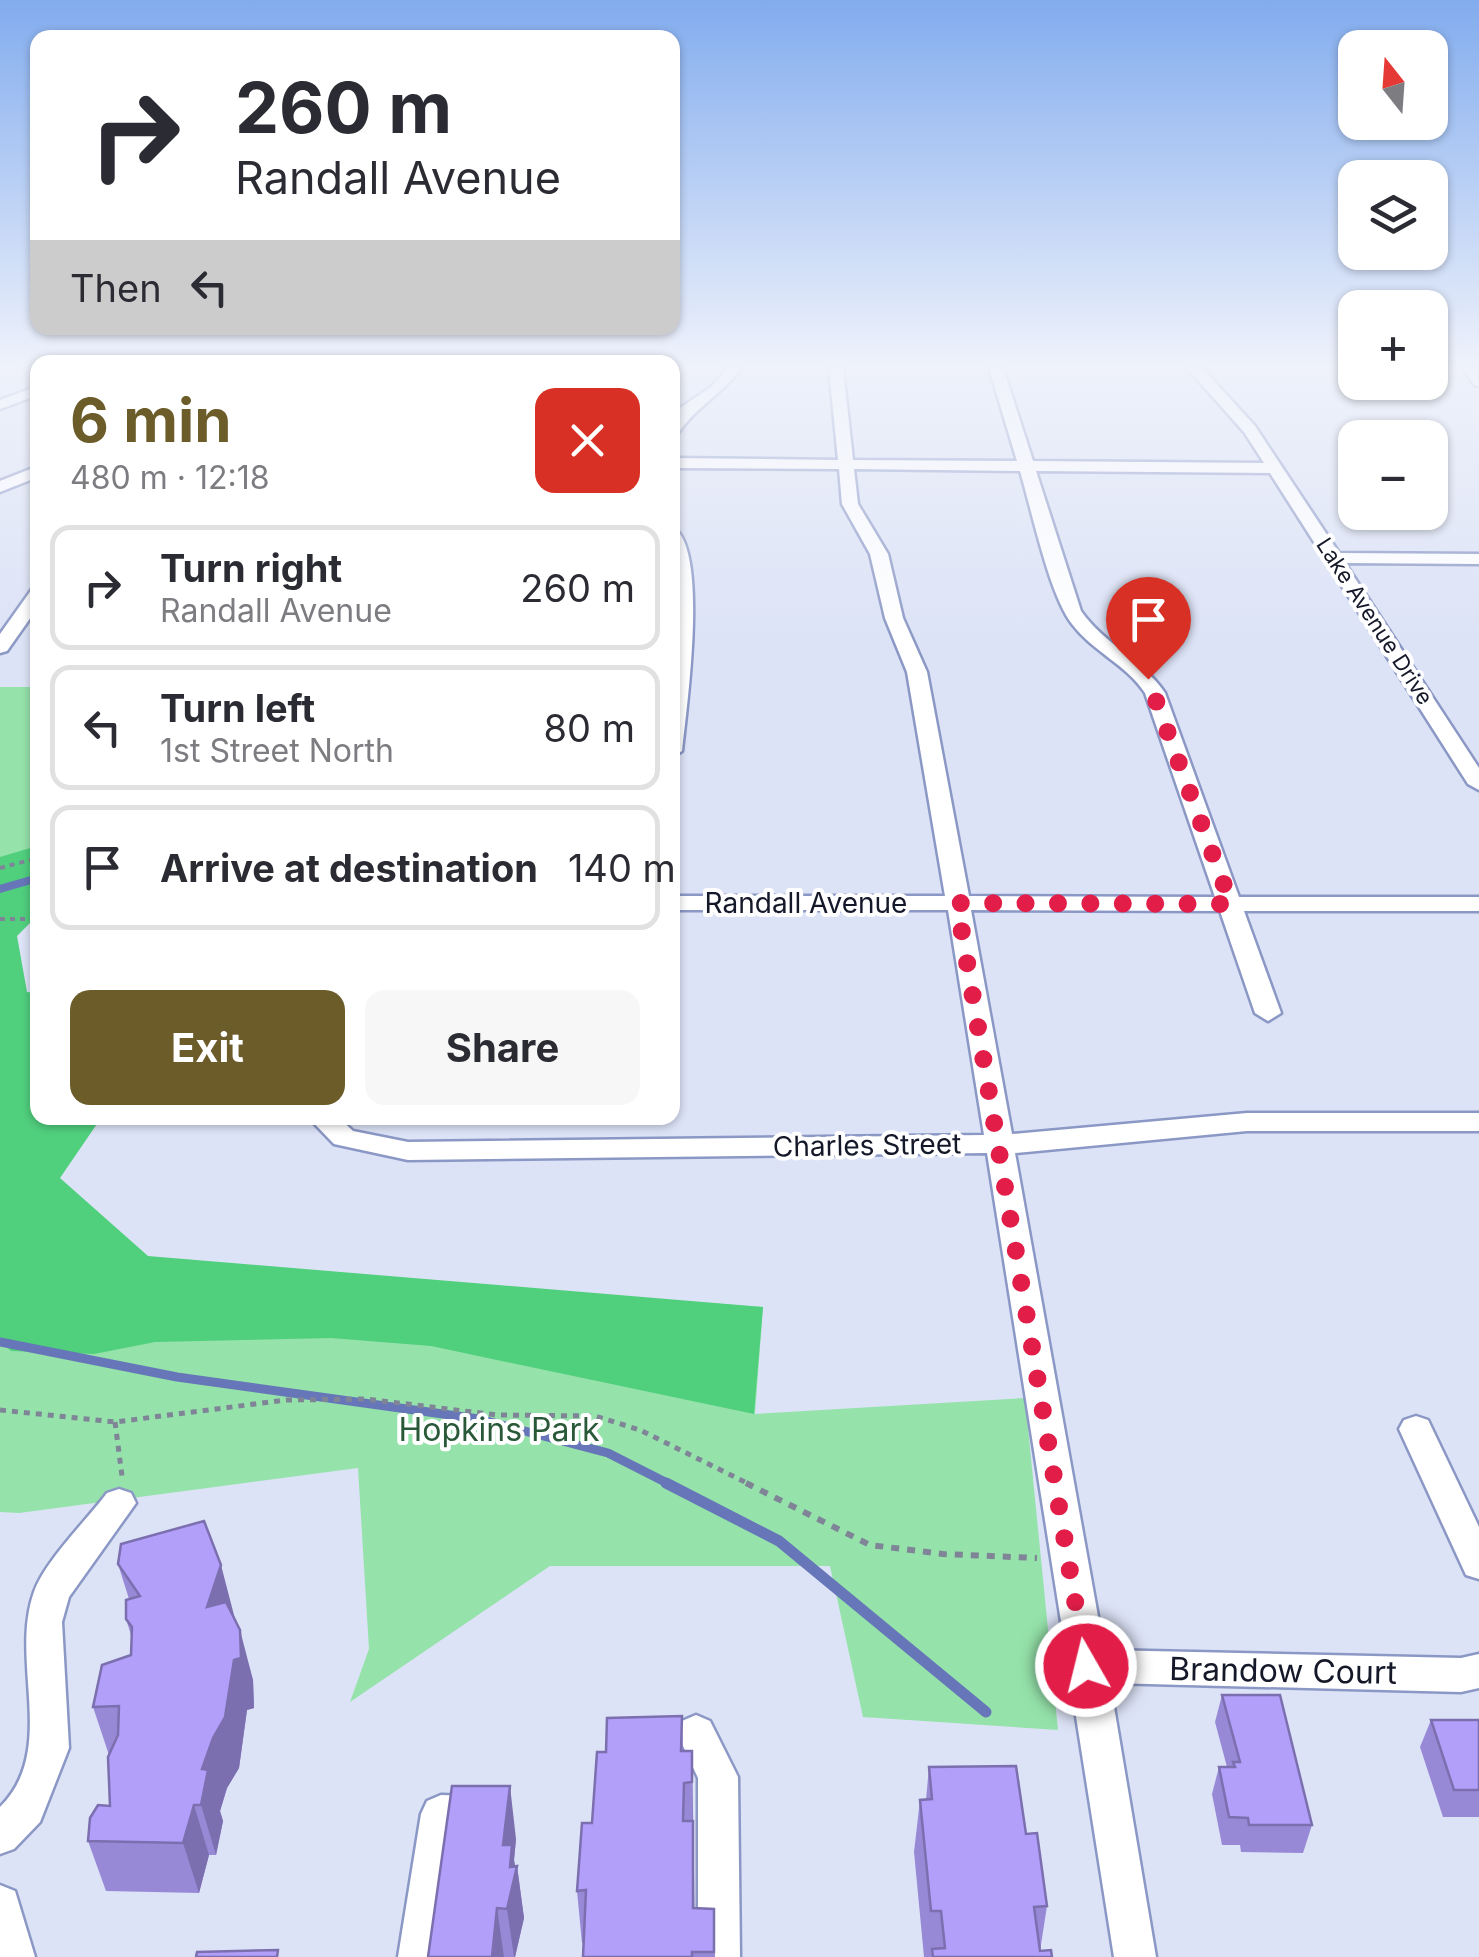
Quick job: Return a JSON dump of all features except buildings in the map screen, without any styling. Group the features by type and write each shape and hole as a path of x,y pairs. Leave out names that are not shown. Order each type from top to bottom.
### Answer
{"street":[{"path":"846,459 850,504 879,554 900,640 917,672 1071,1560 1135,1957"},
{"path":"1024,459 1079,624 1130,660 1155,693 1268,1013"},
{"name":"Lake Avenue Drive","path":"1269,459 1479,784"},
{"path":"680,463 1275,468"},
{"path":"0,487 30,474"},
{"path":"1334,558 1479,559"},
{"path":"680,571 684,584 680,640"},
{"path":"0,647 30,604"},
{"name":"Randall Avenue","path":"680,903 1479,904"},
{"name":"Charles Street","path":"331,1125 344,1138 408,1151 1000,1144 1065,1142 1247,1122 1479,1122"},
{"path":"1416,1429 1479,1564"},
{"path":"0,1835 26,1808 50,1748 44,1622 52,1591 119,1503"},
{"name":"Brandow Court","path":"1086,1666 1461,1675 1479,1671"},
{"path":"696,1733 718,1776 719,1957"},
{"path":"420,1957 441,1814 473,1814"},
{"path":"0,1905 14,1957"}],"path":[{"path":"0,868 30,860"},
{"path":"0,919 30,919"},
{"path":"0,1410 116,1422 286,1400 366,1399 497,1416 595,1416 640,1430 870,1545 943,1554 1071,1560"},
{"path":"116,1422 122,1478 119,1503"}],"green space":[{"path":"0,687 30,687 30,898 0,898"},
{"path":"30,848 30,923 17,936 30,992 30,1125 96,1125 60,1178 148,1256 763,1307 754,1414 431,1346 331,1338 155,1342 94,1354 11,1351 0,1341 0,857"},
{"name":"Hopkins Park","path":"0,1252 763,1307 755,1414 1025,1398 1058,1730 863,1717 830,1566 550,1566 350,1702 369,1649 358,1468 19,1513 0,1512"}],"waterway":[{"path":"0,889 30,880"},
{"path":"0,1342 177,1377 479,1419 608,1453 671,1485"},
{"path":"666,1483 779,1541 986,1712"}],"route":[{"path":"1086,1666 957,903 1231,904 1148,679"}]}
